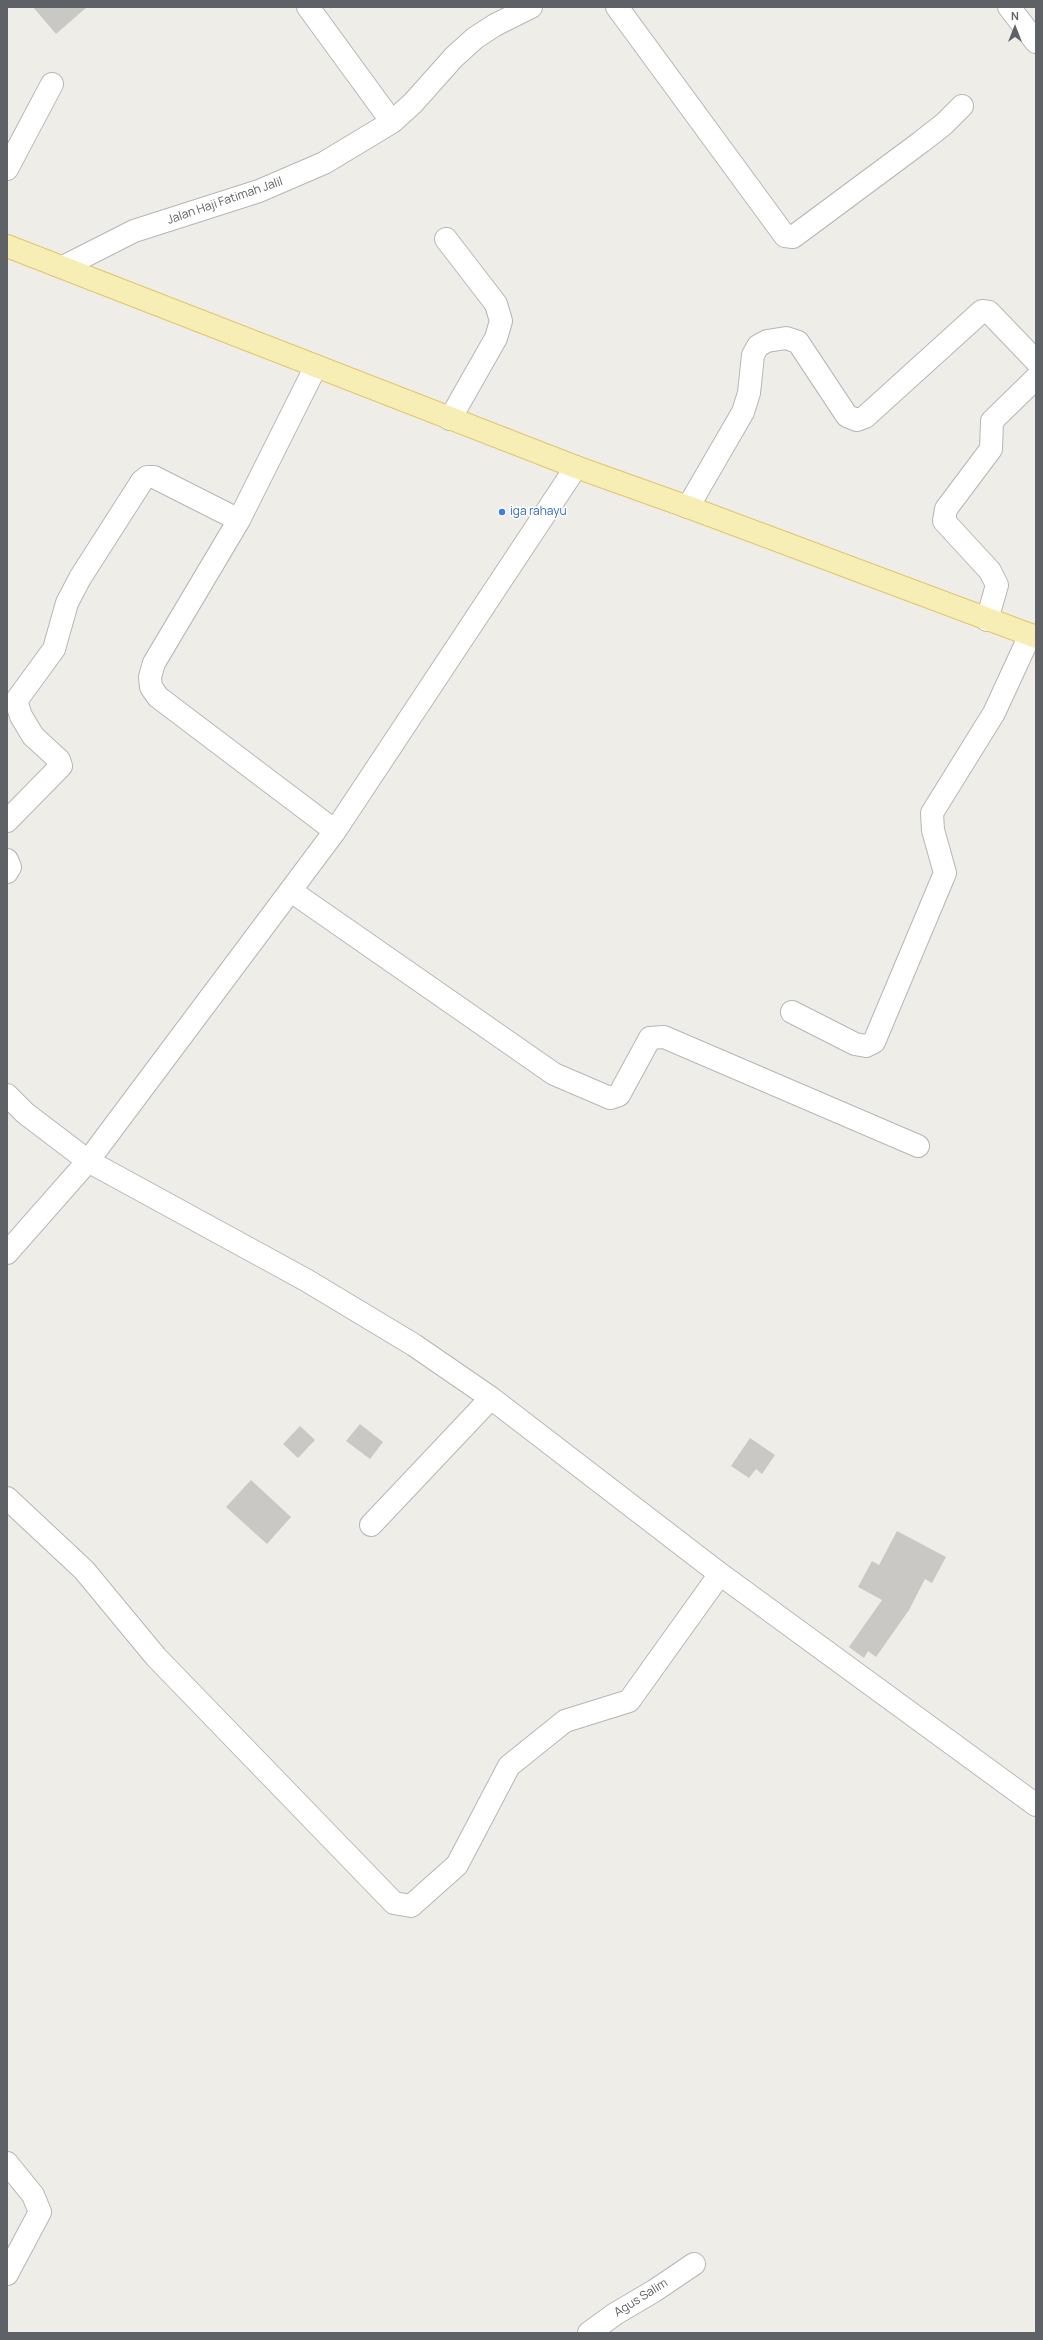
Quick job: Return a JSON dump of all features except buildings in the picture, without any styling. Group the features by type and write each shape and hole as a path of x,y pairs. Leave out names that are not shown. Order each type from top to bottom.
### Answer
{"main road":[{"path":"7,246 576,467 688,507 1033,636"}],"street":[{"path":"308,7 392,122"},
{"name":"Jalan Haji Fatimah Jalil","path":"63,267 134,231 259,191 324,163 392,122 413,103 454,57 475,38 495,25 531,7"},
{"path":"617,7 785,236 793,237 921,142 962,106"},
{"path":"1009,7 1033,33"},
{"path":"7,169 52,84"},
{"path":"446,239 496,304 501,321 496,338 450,419"},
{"path":"688,507 743,412 749,393 752,355 758,346 767,340 786,338 798,342 847,416 857,420 865,417 984,310 989,312 1036,361"},
{"path":"316,366 239,520 154,663 150,678 151,687 158,697 335,832"},
{"path":"987,620 997,585 990,571 944,521 946,509 991,449 992,422 1036,378"},
{"path":"7,1253 88,1161 335,832 576,467"},
{"path":"7,821 61,766 60,760 33,736 11,700 54,648 62,617 70,597 145,478 154,477 239,520"},
{"path":"792,1012 855,1044 866,1046 874,1042 945,873 933,830 932,813 994,713 1033,636"},
{"path":"7,860 10,867 7,872"},
{"path":"291,891 554,1074 610,1098 619,1095 650,1038 664,1037 918,1146"},
{"path":"7,1095 25,1112 88,1161 306,1280 414,1345 492,1398 720,1574 1036,1805"},
{"path":"371,1525 492,1398"},
{"path":"7,1498 84,1570 156,1657 394,1903 411,1906 457,1865 509,1766 565,1721 629,1701 720,1574"},
{"path":"7,2163 33,2195 40,2212 7,2274"},
{"name":"Agus Salim","path":"589,2333 615,2314 654,2291 694,2264"}],"place":[{"name":"iga rahayu","path":"502,512"}]}
